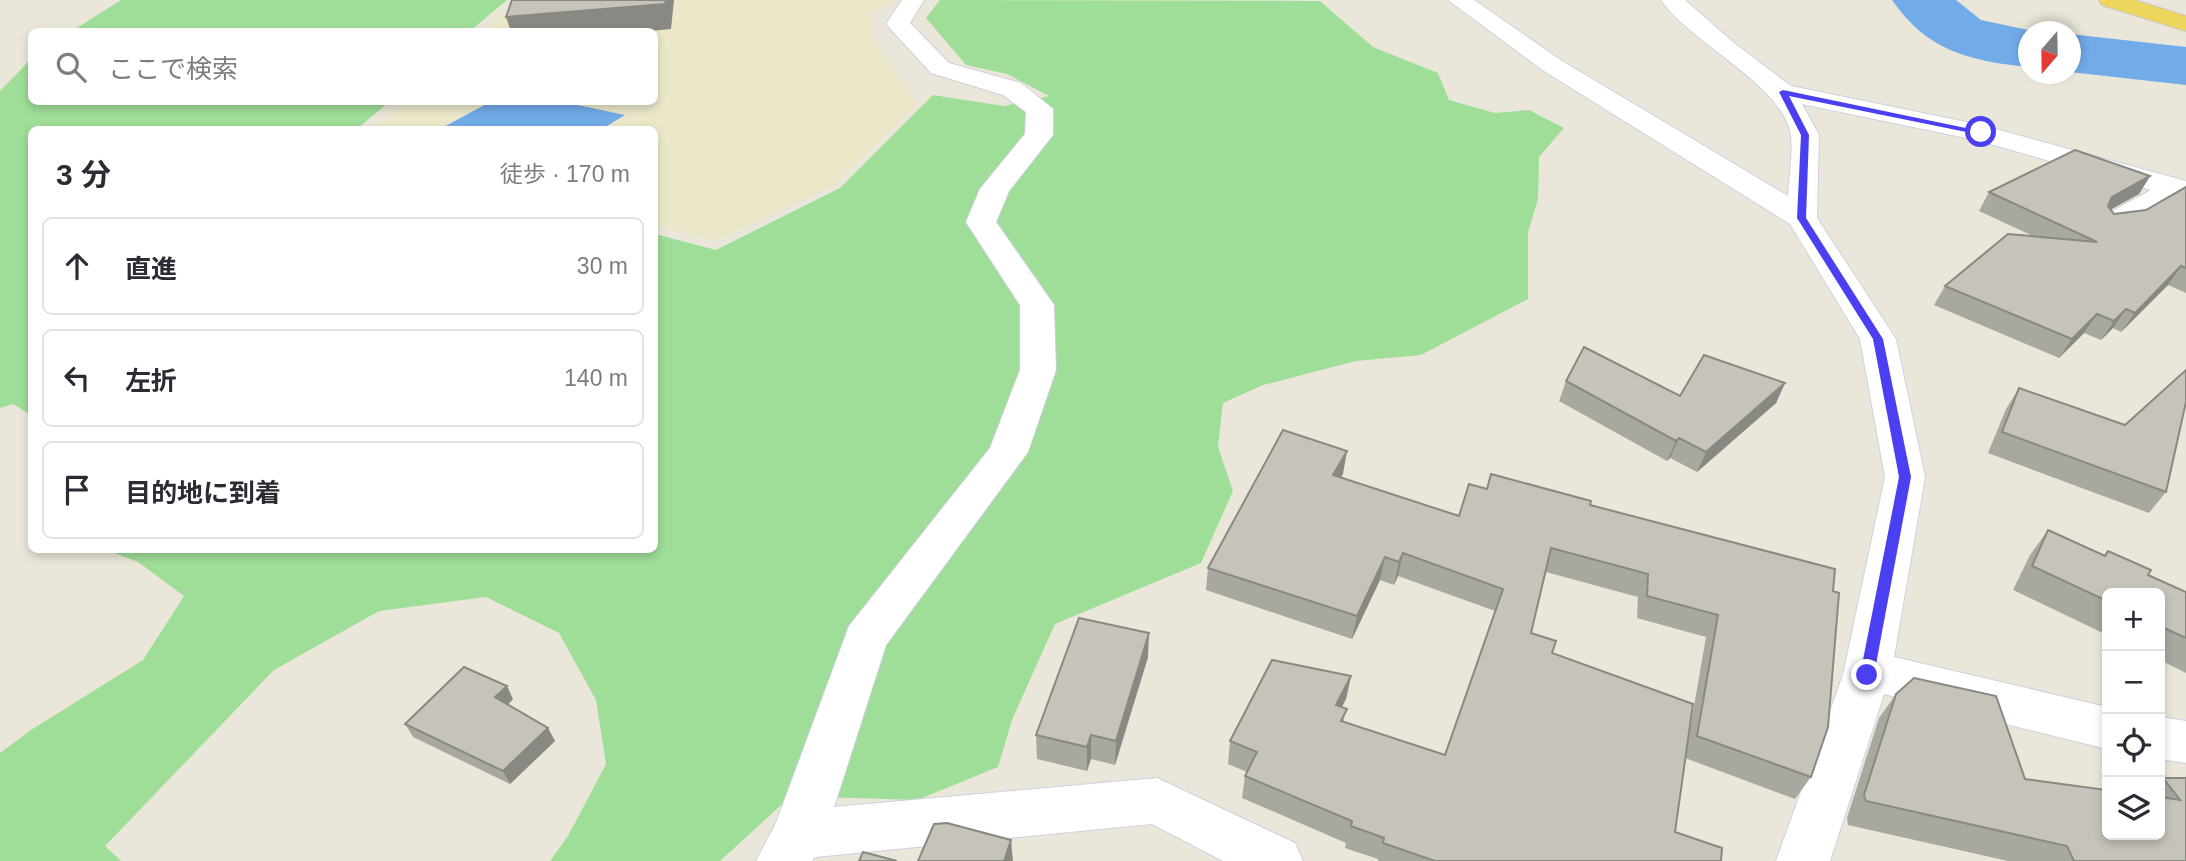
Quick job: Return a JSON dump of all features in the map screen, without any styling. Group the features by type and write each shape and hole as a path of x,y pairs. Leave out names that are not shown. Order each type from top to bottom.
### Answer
{"highway":[{"path":"2110,0 2186,24"}],"street":[{"path":"913,0 898,24 940,68 1012,89 1040,108 1039,135 995,189 981,222 1037,305 1038,370 1008,452 865,639 791,848 1157,801 1276,861"},
{"path":"1459,0 1553,66 1802,218 1878,339 1905,477 1867,675 1803,861"},
{"path":"1672,0 1725,48 1783,92 1805,135 1802,218"},
{"path":"1783,92 1981,132 2182,189"},
{"path":"2114,223 2182,189"},
{"path":"1867,675 1890,676 2102,727"},
{"path":"2165,739 2186,742"}],"shaded area":[{"path":"519,0 899,0 872,13 871,38 918,104 833,186 716,241 658,226 658,126 377,126 401,105 658,105 658,28 487,28"}],"green space":[{"path":"121,0 507,0 474,28 77,28"},
{"path":"940,0 1320,1 1373,47 1438,73 1449,100 1495,113 1529,110 1564,128 1539,157 1538,199 1528,232 1528,299 1421,355 1356,361 1263,385 1223,403 1218,447 1233,491 1201,563 1055,624 1012,720 998,767 917,800 791,796 720,861 550,861 568,836 606,764 596,700 559,633 486,597 379,611 274,670 105,846 121,861 0,861 0,753 31,730 143,660 184,596 138,562 115,553 658,553 658,235 716,250 840,188 933,95 1004,106 1049,96 1007,74 966,65 926,18"},
{"path":"28,62 28,105 385,105 361,126 28,126 28,413 13,404 0,408 0,91"}],"water":[{"path":"484,105 577,105 625,115 607,126 446,126"}],"building":[{"path":"512,0 666,0 665,4 506,17"},
{"path":"2075,150 2150,176 2112,197 2108,206 2114,214 2146,210 2186,187 2186,268 2181,266 2135,313 2126,309 2114,321 2097,314 2072,339 1945,286 2008,234 2097,242 1989,192"},
{"path":"1584,347 1680,396 1704,355 1785,383 1706,452 1679,438 1676,441 1566,381"},
{"path":"2186,370 2186,402 2166,492 2002,432 2019,388 2125,425"},
{"path":"1283,430 1347,451 1333,475 1459,516 1469,484 1487,489 1491,474 1591,501 1590,505 1835,569 1833,591 1839,593 1828,727 1811,777 1697,736 1718,615 1647,596 1648,574 1551,548 1531,633 1556,641 1552,653 1693,704 1675,832 1722,848 1721,861 1435,861 1383,843 1384,838 1351,826 1352,821 1245,776 1257,752 1230,741 1272,660 1351,676 1336,705 1347,709 1341,721 1445,755 1503,589 1403,553 1399,562 1385,557 1357,616 1208,568"},
{"path":"2048,530 2105,556 2108,551 2151,570 2148,575 2186,592 2186,638 2165,628 2165,588 2102,588 2102,599 2032,566"},
{"path":"1079,618 1149,633 1116,741 1091,735 1087,747 1036,735"},
{"path":"464,667 507,686 495,697 548,728 503,771 405,724"},
{"path":"1914,678 1996,696 2025,779 2102,789 2102,840 2165,840 2165,798 2180,800 2165,778 2186,778 2186,861 2074,861 2067,846 1866,801 1864,795 1896,694"},
{"path":"947,823 1011,840 1004,861 918,861 934,824"},
{"path":"863,852 897,861 859,861"}],"waterway":[{"path":"1921,0 1959,33 1991,43 2018,47"},
{"path":"2081,54 2186,66"}],"route":[{"path":"1867,675 1905,477 1878,339 1802,218 1805,135 1783,92 1981,132"}]}
